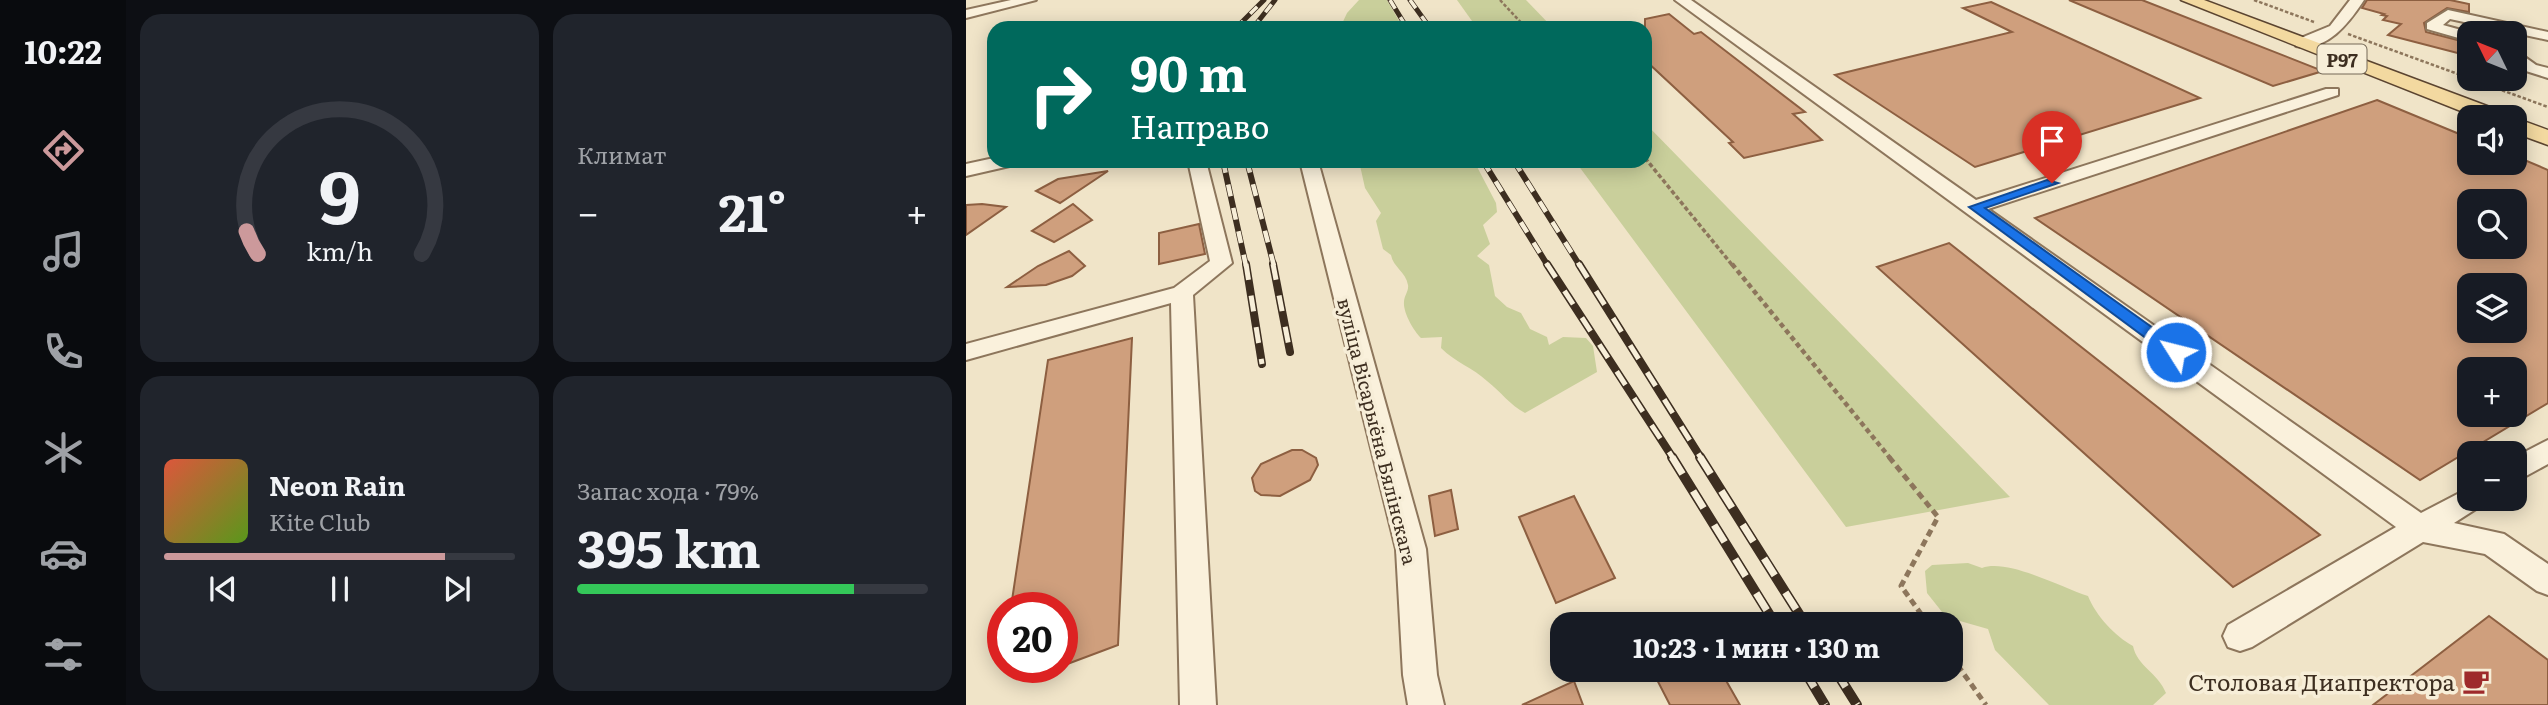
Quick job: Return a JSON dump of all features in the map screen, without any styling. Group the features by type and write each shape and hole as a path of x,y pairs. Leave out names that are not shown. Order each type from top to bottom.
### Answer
{"main road":[{"name":"Р97","path":"2189,0 2464,105"},
{"path":"2527,130 2548,138"}],"street":[{"path":"966,14 1029,0"},
{"path":"1682,0 1975,207 2421,529 2493,543 2548,581"},
{"path":"2301,43 2329,36 2338,30 2357,0"},
{"path":"2457,33 2432,26 2448,14 2480,21"},
{"path":"2527,31 2548,36"},
{"path":"2527,64 2548,73"},
{"path":"1975,207 2332,92"},
{"path":"966,170 987,166"},
{"path":"966,352 1182,293 1221,263 1200,168"},
{"name":"вуліца Вісарыёна Бялінскага","path":"1311,168 1411,549 1420,675 1426,705"},
{"path":"1182,293 1198,705"},
{"path":"2527,463 2548,450"},
{"path":"2240,636 2457,506"}],"path":[{"path":"1500,0 1520,21"},
{"path":"2254,0 2457,73"},
{"path":"2505,91 2548,107"},
{"path":"1652,167 1938,517 1901,586 1920,612"},
{"path":"1963,673 1986,705"}],"green space":[{"path":"1359,0 1387,0 1399,21 1343,21"},
{"path":"1457,0 1526,0 1546,21 1472,21"},
{"path":"1652,130 2010,497 1846,527 1580,168 1652,168"},
{"path":"1361,168 1478,168 1496,203 1497,212 1483,225 1490,244 1477,256 1489,265 1495,296 1507,307 1521,313 1530,329 1547,337 1549,345 1563,337 1586,338 1593,346 1597,372 1525,413 1482,376 1441,348 1442,337 1421,338 1405,311 1407,280 1391,255 1383,249 1376,221 1381,213 1365,188"},
{"path":"1968,563 1982,568 2006,567 2035,575 2088,596 2107,625 2133,646 2139,659 2166,693 2153,705 2049,705 1995,650 1988,629 1963,622 1963,612 1942,612 1927,593 1925,571 1932,565"}],"building":[{"path":"2069,0 2142,0 2323,71 2273,86"},
{"path":"2367,0 2450,0 2469,4 2469,12 2447,8 2424,23 2426,32 2457,40 2457,53 2388,35 2401,24 2383,20 2387,16 2382,15 2384,14 2362,8"},
{"path":"1991,2 2200,98 1975,167 1835,75 2012,32 1963,8"},
{"path":"1669,14 1694,34 1701,32 1805,112 1793,114 1822,140 1744,158 1729,143 1733,142 1652,67 1652,21 1645,19"},
{"path":"2377,100 2457,133 2457,175 2527,175 2527,161 2548,170 2548,403 2527,416 2527,357 2457,357 2457,427 2508,427 2485,441 2457,441 2457,458 2420,480 2035,218"},
{"path":"1108,171 1060,203 1036,191 1058,179"},
{"path":"1073,204 1092,220 1054,242 1032,231"},
{"path":"966,205 1006,207 966,235"},
{"path":"1199,224 1205,254 1159,264 1159,233"},
{"path":"1949,243 2320,535 2233,587 1877,267"},
{"path":"1069,251 1085,266 1072,276 1046,285 1007,287 1038,266"},
{"path":"1132,338 1118,645 1078,660 1078,592 1013,592 1048,360"},
{"path":"1292,450 1302,450 1316,458 1318,465 1310,480 1280,496 1261,495 1255,491 1252,478 1261,464"},
{"path":"1451,490 1458,529 1435,536 1429,496"},
{"path":"1574,496 1615,578 1556,603 1519,517"},
{"name":"Столовая Диапректора","path":"2489,616 2548,660 2548,705 2373,705"},
{"path":"1574,682 1583,705 1522,705"},
{"path":"1658,682 1727,682 1740,705 1670,705"}],"railway":[{"path":"1243,21 1264,0"},
{"path":"1258,21 1275,0"},
{"path":"1390,0 1403,21"},
{"path":"1410,0 1425,21"},
{"path":"1225,168 1246,266"},
{"path":"1249,168 1274,266"},
{"path":"1487,168 1548,266"},
{"path":"1518,168 1580,266"},
{"path":"1246,264 1262,364"},
{"path":"1273,264 1290,352"},
{"path":"1547,264 1673,458"},
{"path":"1579,264 1701,458"},
{"path":"1672,457 1768,612"},
{"path":"1700,457 1798,612"},
{"path":"1811,682 1825,705"},
{"path":"1843,682 1857,705"}],"place":[{"name":"Столовая Диапректора","path":"2476,681"}],"route":[{"path":"2052,183 1975,207 2176,352"}]}
